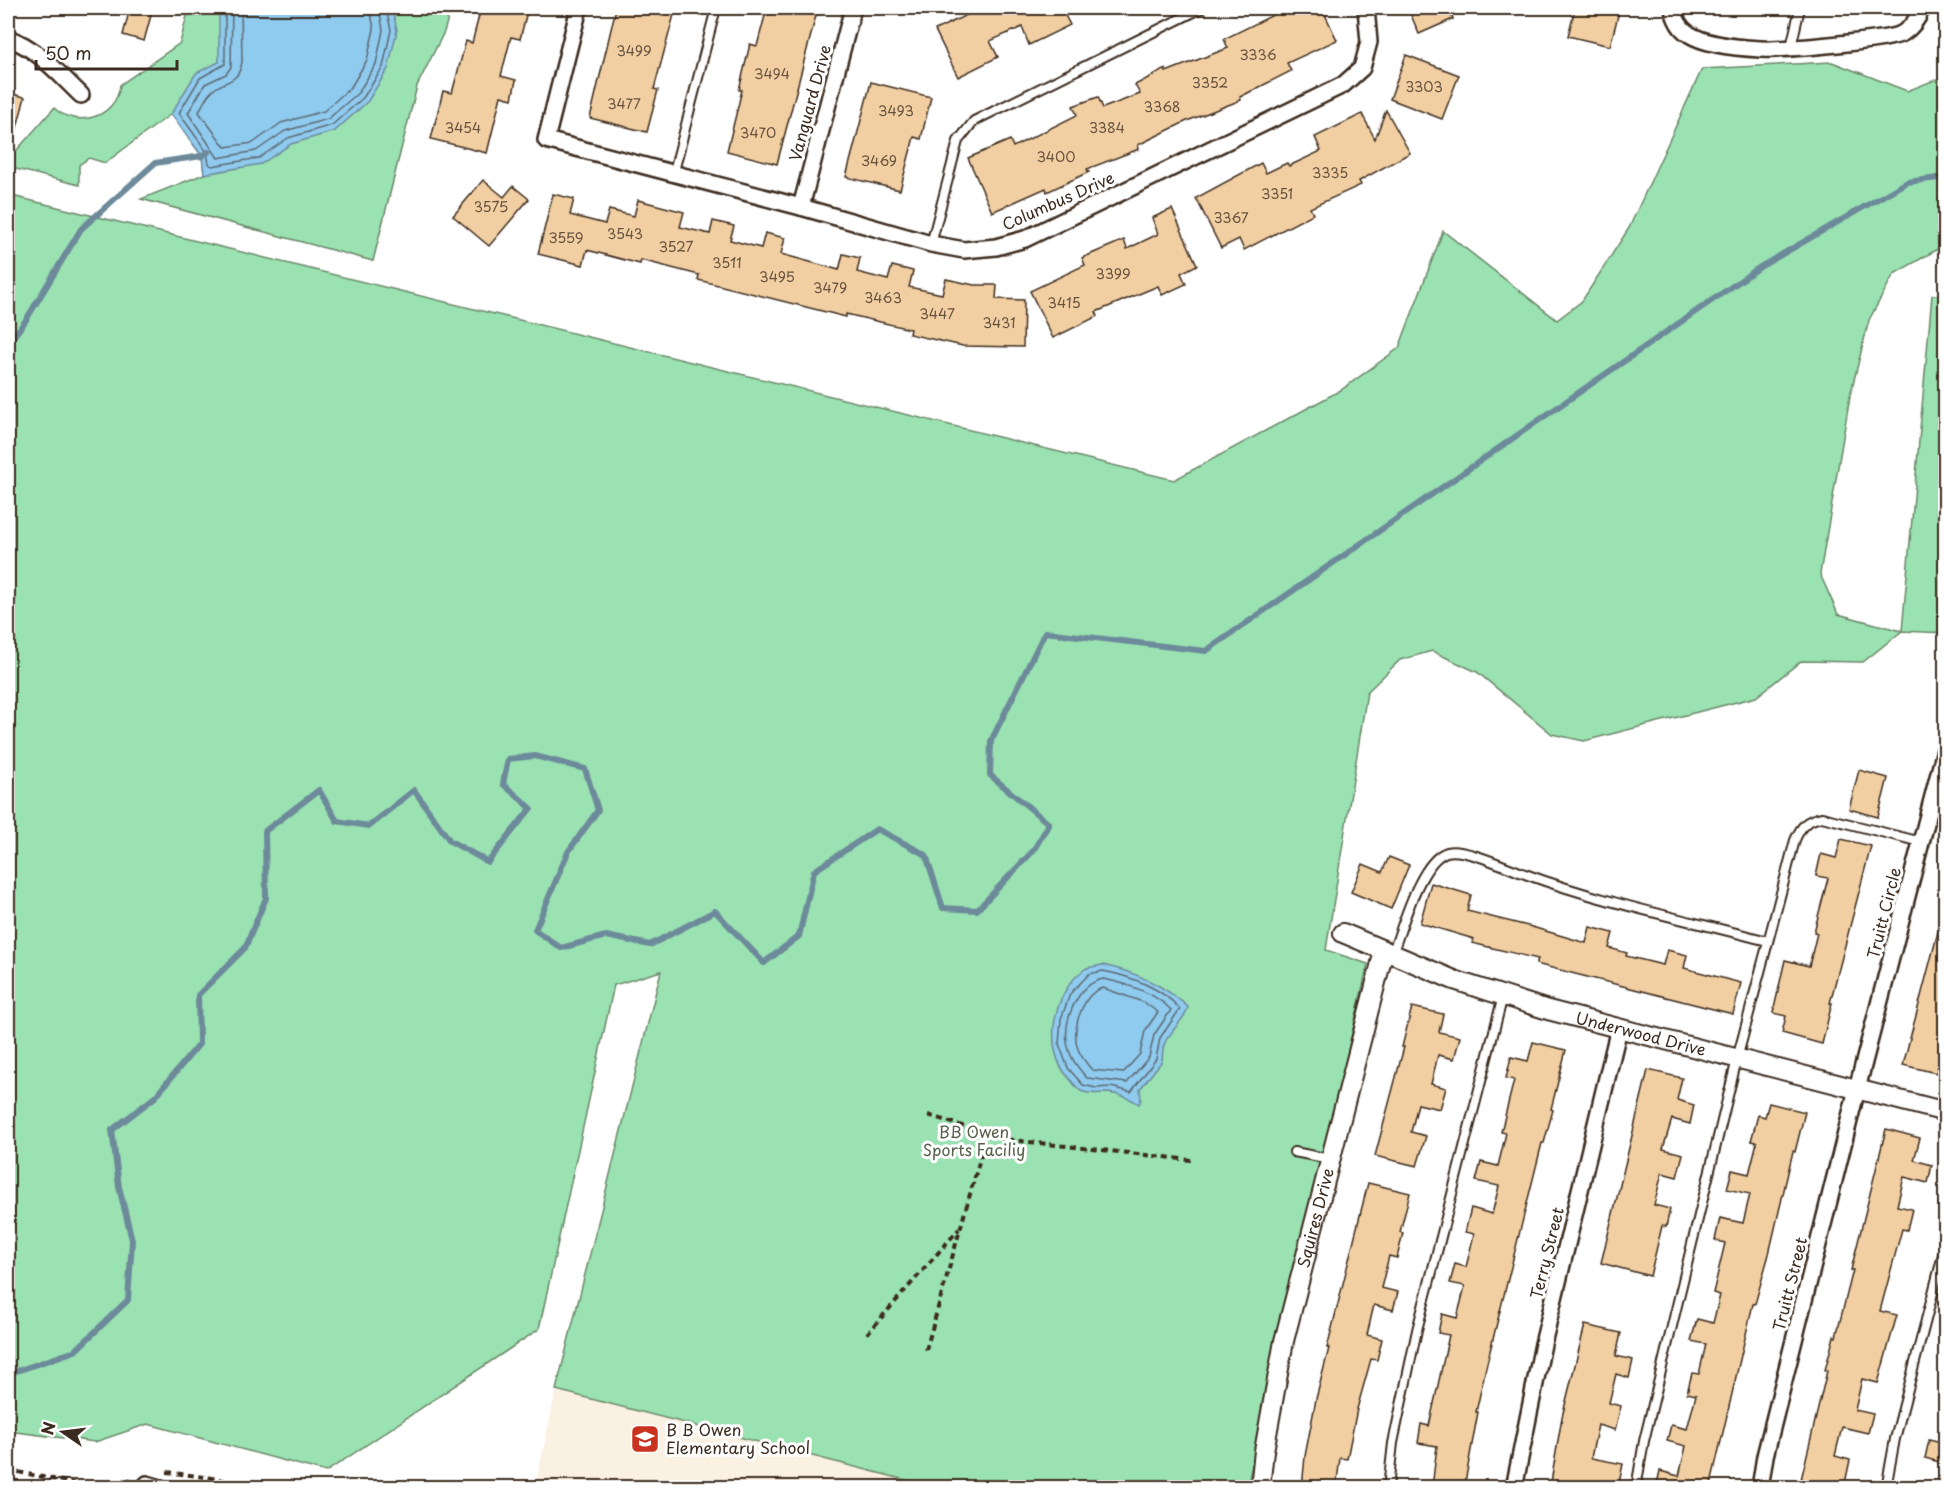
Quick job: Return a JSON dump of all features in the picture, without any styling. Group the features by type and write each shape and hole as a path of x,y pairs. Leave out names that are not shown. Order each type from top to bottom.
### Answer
{"street":[{"name":"Columbus Drive","path":"579,8 546,140 801,207 931,244 964,250 996,247 1024,239 1343,85 1362,68 1369,42 1366,8"},
{"name":"Vanguard Drive","path":"801,207 853,8"},
{"path":"1673,8 1675,20 1689,34 1718,44 1762,49 1876,39 1902,34 1917,20 1922,8"},
{"path":"8,38 19,42 41,57 81,95"},
{"name":"Truitt Circle","path":"1857,1089 1946,746"},
{"name":"Underwood Drive","path":"1343,933 1454,980 1503,996 1946,1112"},
{"name":"Squires Drive","path":"1260,1488 1264,1451 1284,1341 1330,1159 1388,952"},
{"name":"Terry Street","path":"1514,1488 1543,1344 1619,1028"},
{"name":"Truitt Street","path":"1760,1488 1765,1456 1857,1089"}],"lane":[{"path":"673,175 716,8"},
{"path":"931,244 958,141 974,121 1202,8"},
{"path":"1791,47 1800,8"},
{"path":"1636,1488 1644,1441 1737,1059 1795,840 1801,826 1810,819 1822,817 1921,842"},
{"path":"1388,952 1423,873 1434,860 1447,851 1463,852 1536,879 1768,941"},
{"path":"1388,1488 1393,1443 1417,1330 1503,996"},
{"path":"1294,1152 1330,1159"},
{"path":"1886,1488 1895,1438 1946,1243"}],"path":[{"path":"928,1115 1003,1139 1191,1160"},
{"path":"926,1350 987,1134"},
{"path":"867,1334 960,1227"},
{"path":"8,1470 97,1488"},
{"path":"160,1471 219,1479 252,1488"},
{"path":"119,1488 148,1484"}],"shaded area":[{"name":"B B Owen Elementary School","path":"556,1390 933,1487 535,1488"}],"green space":[{"path":"189,8 451,8 444,32 417,86 373,261 141,199 204,174 202,156 171,114 105,163 89,158 79,165 79,185 8,167 8,160 54,108 73,118 84,119 94,117 111,105 120,85 180,43"},
{"name":"BB Owen Sports Faciliy","path":"1832,62 1907,91 1945,76 1945,245 1894,274 1869,320 1850,396 1820,574 1838,614 1902,631 1863,662 1801,661 1756,697 1584,741 1552,734 1477,672 1432,651 1400,660 1367,692 1326,950 1368,964 1247,1487 933,1487 556,1390 661,971 614,985 539,1329 326,1472 148,1424 95,1442 8,1431 8,195 1174,480 1341,390 1399,348 1443,231 1557,320 1582,301 1629,228 1702,69"},
{"path":"1932,295 1945,295 1945,633 1902,631"}],"water":[{"path":"219,8 392,8 397,30 388,69 368,101 335,131 291,144 261,164 204,174 202,156 171,114 196,73 219,62"},
{"path":"1103,965 1148,980 1169,992 1188,1007 1185,1015 1166,1040 1162,1061 1140,1089 1139,1104 1116,1094 1081,1091 1060,1065 1055,1051 1055,1020 1065,991 1085,969"}],"building":[{"path":"130,8 153,8 144,41 123,35"},
{"path":"481,8 528,8 520,39 511,37 501,76 516,80 512,99 501,96 487,153 431,139 443,91 452,93 466,41 472,43"},
{"path":"616,8 661,8 675,11 654,89 658,90 647,132 590,118"},
{"path":"767,8 818,8 777,164 727,151 742,90 739,90 750,44 757,46"},
{"path":"981,8 1061,8 1070,25 1029,45 1022,27 990,41 998,57 958,77 935,30"},
{"path":"1270,8 1322,8 1337,40 1287,63 1291,71 1240,97 1241,100 1187,121 1138,145 1139,149 1087,169 1089,172 1047,192 1046,188 992,212 968,158 1010,140 1013,147 1077,115 1073,106 1098,97 1103,108 1140,94 1135,85 1165,69 1166,72 1228,48 1224,39 1273,15"},
{"path":"1408,8 1448,8 1453,19 1419,34"},
{"path":"1575,8 1620,8 1610,46 1568,36"},
{"path":"1406,55 1459,75 1442,119 1390,99"},
{"path":"871,82 931,97 921,139 914,137 900,190 846,177"},
{"path":"8,93 25,97 13,143 8,142"},
{"path":"1386,110 1410,153 1359,181 1361,185 1310,208 1313,214 1244,250 1239,239 1221,248 1196,198 1261,163 1266,173 1287,163 1289,166 1321,151 1315,137 1362,114 1375,139"},
{"path":"483,180 504,197 513,186 529,199 489,246 453,216"},
{"path":"553,194 574,199 570,215 605,224 609,210 634,216 638,200 684,212 680,227 710,234 713,221 734,226 730,240 761,248 765,233 785,238 781,254 839,270 843,254 860,258 857,272 888,280 892,266 913,271 909,287 942,294 946,279 974,285 997,285 996,299 1024,300 1023,347 963,346 909,334 910,329 846,314 846,317 698,280 699,275 641,260 640,264 587,250 583,265 538,254"},
{"path":"1172,209 1197,265 1181,273 1186,284 1162,295 1158,286 1096,312 1098,316 1053,338 1030,291 1085,265 1082,258 1124,240 1127,249 1158,234 1152,218"},
{"path":"1859,770 1888,778 1878,817 1849,809"},
{"path":"1841,839 1871,846 1830,1003 1832,1003 1822,1044 1782,1033 1786,1016 1773,1013 1785,960 1809,966 1817,933 1814,932 1828,878 1816,876 1821,854 1836,858"},
{"path":"1389,857 1409,865 1391,909 1351,892 1363,864 1382,872"},
{"path":"1431,883 1471,895 1467,911 1586,943 1590,927 1613,933 1609,948 1627,953 1626,956 1663,965 1667,950 1687,955 1684,968 1741,983 1733,1014 1536,964 1538,959 1472,943 1474,939 1420,923"},
{"path":"1940,924 1946,924 1946,1037 1936,1073 1903,1065"},
{"path":"1412,1007 1443,1014 1439,1032 1460,1037 1454,1059 1438,1055 1431,1084 1446,1088 1440,1109 1418,1104 1411,1132 1426,1136 1417,1166 1375,1156 1404,1047 1402,1047"},
{"path":"1533,1042 1566,1050 1551,1109 1553,1110 1544,1143 1542,1143 1487,1363 1476,1412 1478,1412 1464,1488 1432,1488 1437,1446 1418,1443 1421,1424 1429,1426 1449,1335 1438,1333 1442,1314 1457,1318 1465,1286 1450,1283 1455,1264 1466,1267 1474,1234 1465,1232 1471,1208 1492,1214 1499,1186 1476,1181 1481,1162 1498,1166 1506,1133 1501,1132 1514,1080 1506,1078 1511,1057 1528,1061"},
{"path":"1648,1070 1682,1078 1677,1100 1694,1105 1690,1124 1672,1119 1663,1149 1683,1154 1677,1177 1662,1173 1654,1205 1670,1209 1666,1227 1662,1226 1650,1276 1601,1263"},
{"path":"1769,1103 1805,1112 1795,1152 1793,1151 1769,1254 1755,1304 1753,1304 1710,1488 1656,1488 1660,1471 1679,1476 1686,1446 1667,1441 1671,1425 1687,1429 1696,1395 1687,1393 1692,1373 1699,1374 1706,1344 1691,1341 1697,1319 1713,1323 1720,1295 1713,1293 1725,1243 1715,1240 1720,1218 1743,1223 1750,1194 1727,1189 1732,1170 1749,1174 1757,1142 1751,1141 1758,1115 1765,1117"},
{"path":"1886,1129 1920,1138 1914,1160 1932,1165 1928,1183 1904,1177 1897,1206 1912,1209 1907,1230 1902,1229 1880,1311 1897,1315 1878,1383 1862,1379 1855,1410 1873,1414 1868,1433 1842,1427 1835,1456 1850,1460 1844,1488 1799,1488 1827,1371 1825,1370 1853,1270 1851,1270"},
{"path":"1368,1183 1410,1193 1400,1232 1403,1233 1397,1258 1389,1256 1381,1288 1398,1292 1393,1310 1374,1305 1367,1335 1382,1339 1377,1360 1371,1359 1357,1409 1347,1459 1340,1458 1336,1488 1302,1488 1305,1456 1329,1348 1327,1348"},
{"path":"1585,1325 1621,1333 1616,1356 1633,1360 1629,1378 1616,1374 1609,1403 1621,1406 1615,1430 1598,1425 1591,1458 1623,1464 1618,1488 1550,1488 1562,1417"},
{"path":"1929,1440 1946,1444 1946,1464 1925,1458"}],"waterway":[{"path":"8,344 26,320 81,229 155,163 202,156 208,152"},
{"path":"8,1374 75,1351 128,1300 132,1240 119,1187 112,1130 155,1097 199,1044 198,995 245,948 266,898 265,831 319,790 337,821 369,826 414,790 450,841 488,862 531,808 503,784 508,759 535,756 585,769 598,810 568,852 535,930 561,948 606,936 650,945 715,911 764,963 799,936 814,871 877,829 926,855 943,908 977,910 1033,851 1049,824 990,775 991,741 1045,632 1206,651 1760,267 1907,182 1946,177"}],"place":[{"name":"B B Owen Elementary School","path":"645,1439"}]}
